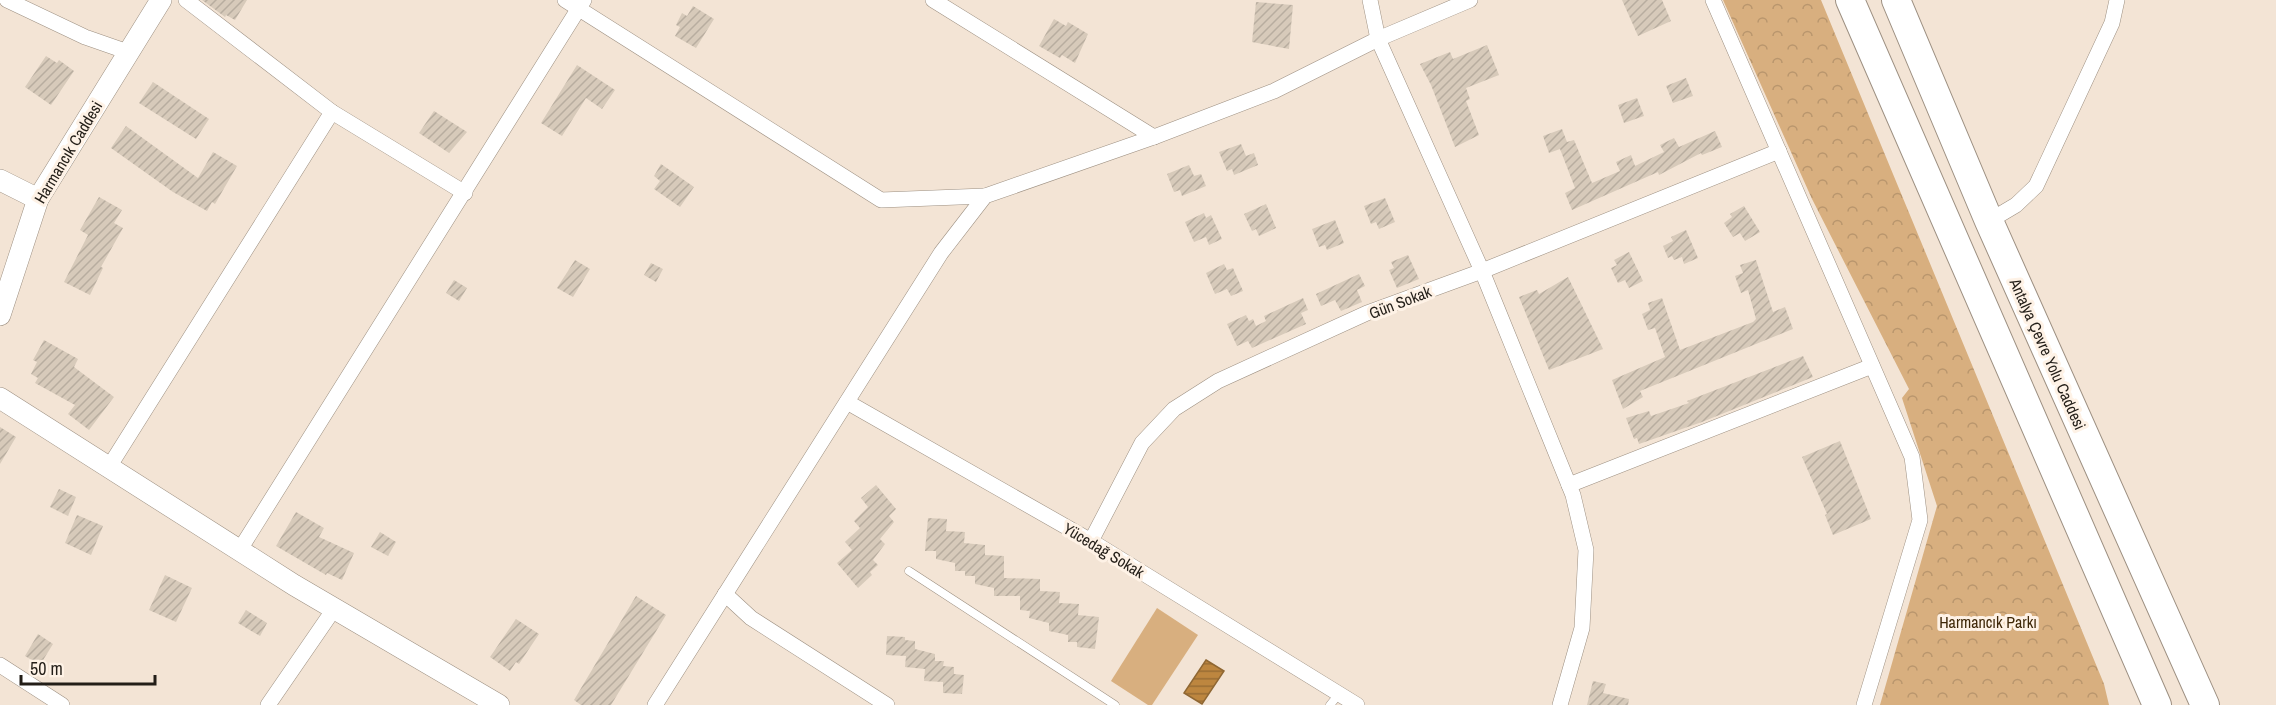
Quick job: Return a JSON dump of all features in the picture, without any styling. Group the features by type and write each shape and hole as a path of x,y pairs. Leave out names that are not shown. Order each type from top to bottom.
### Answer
{"highway":[{"path":"1850,0 2157,705"},
{"name":"Antalya Çevre Yolu Caddesi","path":"1896,0 1989,221 2205,705"}],"street":[{"path":"7,0 85,37 128,52"},
{"name":"Harmancık Caddesi","path":"0,315 38,199 161,0"},
{"path":"186,0 332,112 465,193"},
{"path":"565,0 582,4 881,200 985,196 1154,137 1274,91 1378,39 1470,0"},
{"path":"933,0 1154,137"},
{"path":"1370,0 1378,39 1482,271 1569,485 1586,550 1582,628 1560,705"},
{"path":"1713,0 1912,457 1920,520 1864,705"},
{"path":"1989,221 2016,205 2036,186 2112,23 2117,0"},
{"path":"239,550 582,4"},
{"path":"109,467 332,112"},
{"name":"Gün Sokak","path":"1091,542 1142,444 1174,409 1218,381 1356,318 1482,271 1779,151"},
{"path":"0,180 38,199"},
{"path":"655,705 941,253 985,196"},
{"path":"1569,485 1872,366"},
{"path":"0,398 334,609 499,705"},
{"name":"Yücedağ Sokak","path":"847,402 1091,542 1334,699 1357,705"},
{"path":"724,594 751,618 887,705"},
{"path":"268,705 334,609"},
{"path":"0,665 62,705"}],"lane":[{"path":"909,571 1115,705"}],"green space":[{"name":"Harmancık Parkı","path":"1723,0 1821,0 2104,684 2109,705 1880,705 1937,506 1902,398 1909,389 1812,199"},
{"path":"1157,608 1198,635 1152,705 1148,705 1111,681"}],"shaded area":[{"path":"1206,660 1224,671 1202,704 1184,693"}],"building":[{"path":"202,0 247,0 235,20 226,15 225,17"},
{"path":"1622,0 1662,0 1671,21 1638,36"},
{"path":"1256,2 1293,5 1289,49 1252,42"},
{"path":"693,6 714,19 696,48 675,36 680,27 676,25 682,13 687,16"},
{"path":"1054,19 1066,26 1068,22 1088,34 1075,63 1062,55 1060,58 1039,46"},
{"path":"1487,45 1499,75 1466,88 1470,99 1466,101 1479,135 1455,147 1431,85 1420,64 1450,52 1453,59"},
{"path":"46,56 57,63 59,60 74,71 51,105 25,87"},
{"path":"577,65 615,90 602,109 586,98 562,136 541,123"},
{"path":"1686,78 1693,96 1673,103 1666,86"},
{"path":"153,82 209,119 196,139 139,103"},
{"path":"1637,98 1644,116 1624,123 1618,105"},
{"path":"434,111 467,132 449,153 419,133"},
{"path":"126,126 198,178 213,152 237,166 215,204 212,202 207,211 173,192 111,148"},
{"path":"1562,129 1567,142 1574,140 1592,183 1620,171 1616,162 1631,155 1635,166 1664,152 1660,145 1674,138 1679,147 1715,131 1722,147 1702,155 1701,153 1659,175 1658,172 1572,210 1565,193 1575,188 1560,149 1549,153 1543,136"},
{"path":"1241,144 1246,156 1254,153 1258,165 1234,175 1232,169 1227,171 1219,152"},
{"path":"661,164 694,187 680,207 654,189 660,181 654,176"},
{"path":"1189,165 1194,176 1201,174 1206,186 1182,196 1180,190 1174,192 1167,174"},
{"path":"99,197 122,210 114,223 123,228 101,267 103,268 90,295 64,282 88,235 80,230"},
{"path":"1385,198 1395,222 1379,229 1376,222 1371,224 1364,206"},
{"path":"1266,204 1276,228 1259,236 1256,229 1252,231 1244,214"},
{"path":"1744,206 1760,232 1745,241 1740,233 1733,237 1724,223 1732,217 1730,214"},
{"path":"1204,213 1206,218 1211,215 1222,239 1209,245 1206,237 1194,242 1185,222"},
{"path":"1335,220 1344,243 1327,250 1325,245 1319,247 1312,229"},
{"path":"1686,230 1698,258 1684,264 1682,257 1674,260 1672,256 1668,258 1663,246 1673,241 1671,237"},
{"path":"1629,252 1643,281 1629,288 1625,280 1618,283 1611,268 1617,265 1614,260"},
{"path":"1408,255 1419,279 1397,288 1389,270 1394,268 1391,262"},
{"path":"575,260 590,269 573,297 557,288"},
{"path":"1756,260 1773,312 1785,307 1793,329 1640,391 1643,397 1623,409 1612,380 1665,357 1655,328 1648,330 1642,314 1650,310 1648,303 1662,298 1680,350 1753,322 1756,319 1748,290 1741,293 1735,276 1743,273 1740,265"},
{"path":"651,263 663,269 656,282 644,275"},
{"path":"1224,264 1227,270 1233,268 1243,291 1231,296 1227,289 1215,294 1206,273"},
{"path":"1359,274 1365,286 1357,290 1362,302 1341,311 1335,300 1321,306 1316,294"},
{"path":"1568,277 1603,349 1549,370 1519,297 1537,290 1539,294"},
{"path":"454,280 467,288 459,301 446,293"},
{"path":"1303,298 1308,310 1301,313 1306,324 1252,348 1248,341 1237,346 1227,324 1246,315 1249,321 1253,319 1256,326 1266,321 1264,316"},
{"path":"44,340 78,359 74,367 114,397 89,430 68,414 75,405 35,383 38,378 31,374 37,362 33,360"},
{"path":"1803,356 1813,377 1702,422 1639,444 1637,438 1634,439 1626,418 1649,411 1651,416 1689,403 1687,401"},
{"path":"0,427 16,437 0,464"},
{"path":"1840,441 1871,519 1833,535 1825,515 1827,514 1802,457"},
{"path":"876,485 896,509 889,516 894,522 880,539 885,544 873,560 878,565 870,572 872,575 858,588 837,563 852,550 845,542 860,528 854,521 868,507 861,498"},
{"path":"59,489 76,497 68,516 50,507"},
{"path":"296,512 324,528 319,537 354,553 342,580 327,573 326,575 276,546"},
{"path":"77,515 103,526 91,555 65,543"},
{"path":"928,518 947,519 946,531 965,532 964,543 985,545 985,555 1004,556 1004,578 1040,579 1040,591 1060,592 1059,603 1079,604 1078,615 1099,617 1095,649 1077,647 1077,642 1068,642 1068,635 1049,631 1049,623 1029,618 1030,611 1020,610 1020,596 994,596 994,588 975,584 975,576 965,576 965,571 955,571 955,563 936,559 936,551 925,551"},
{"path":"380,532 396,542 388,556 371,547"},
{"path":"165,575 192,588 176,622 149,610"},
{"path":"636,596 666,615 611,705 581,705 574,700"},
{"path":"246,610 267,623 260,636 238,623"},
{"path":"516,619 539,634 519,664 516,662 510,671 490,657"},
{"path":"38,634 53,644 40,665 25,656"},
{"path":"887,636 905,637 905,640 915,641 915,649 935,654 935,661 944,661 943,666 954,667 954,674 964,675 962,694 943,693 943,682 924,681 925,669 905,667 906,656 886,655"},
{"path":"1593,681 1606,684 1603,693 1629,699 1628,705 1587,705"}]}
